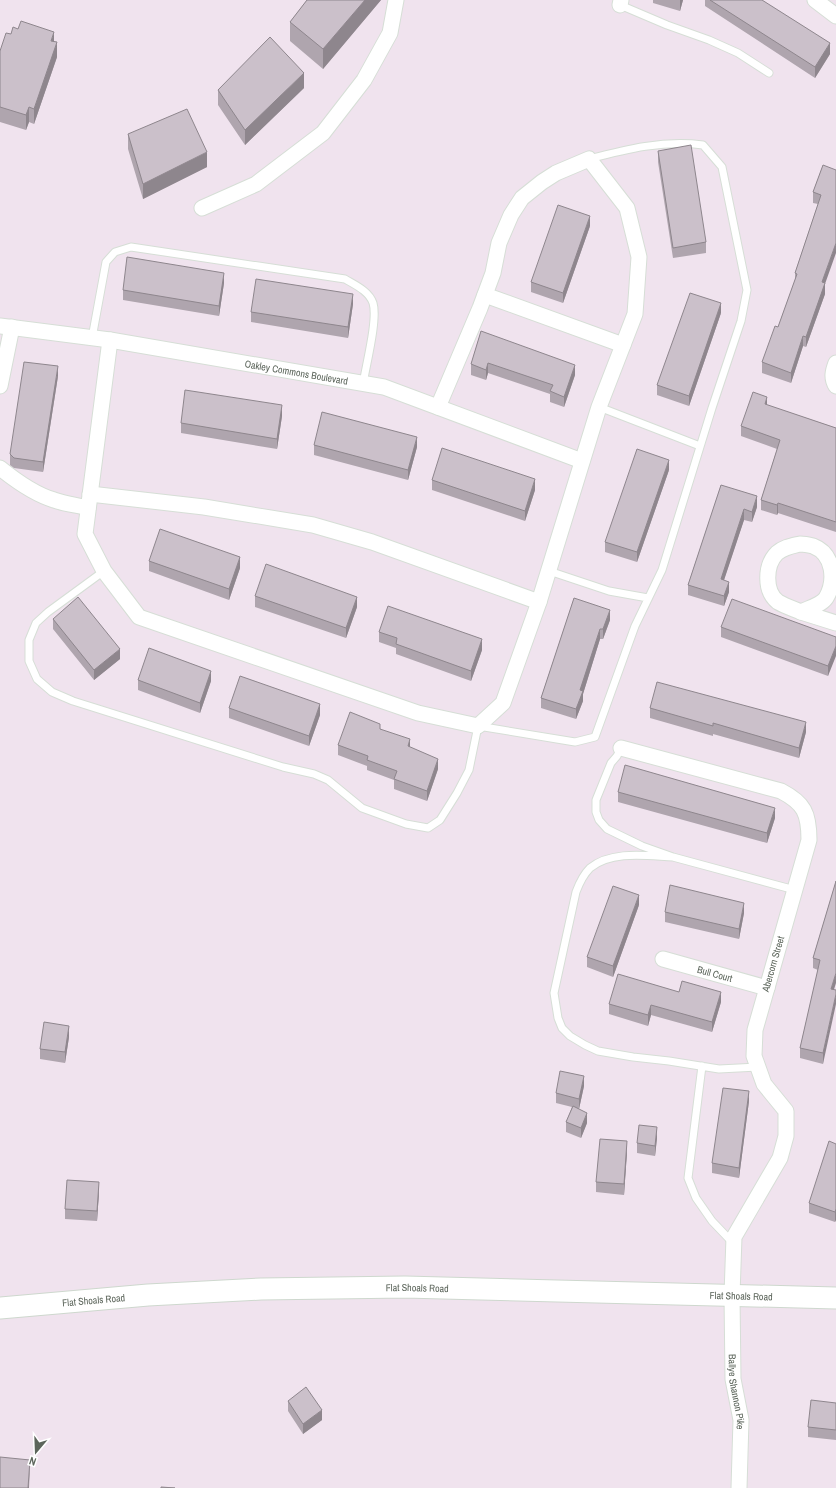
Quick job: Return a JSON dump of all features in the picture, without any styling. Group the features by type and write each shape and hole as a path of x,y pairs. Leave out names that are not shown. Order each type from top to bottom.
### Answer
{"street":[{"path":"202,208 256,184 323,133 364,80 383,47 390,33 396,0"},
{"path":"815,0 836,16"},
{"path":"110,340 85,534 104,571 139,617 418,713 478,726 503,703 549,571 598,407 636,314 639,257 628,208 589,158 556,173 522,198 511,215 499,243 493,273 485,295 438,407"},
{"path":"485,295 623,344"},
{"path":"0,386 6,326"},
{"name":"Oakley Commons Boulevard","path":"6,326 110,340 384,387 582,461"},
{"path":"836,363 832,372 833,381 836,386"},
{"path":"0,468 16,481 37,493 54,500 204,507 313,525 372,542 539,602"},
{"path":"801,612 825,600 832,589 834,576 831,563 824,553 812,546 800,544 787,546 777,554 770,565 768,578 770,591 778,601 801,612 836,623"},
{"name":"Abercorn Street","path":"621,748 781,791 794,798 803,808 809,823 809,840 755,1030 754,1056 764,1084 786,1111 786,1136 780,1158 734,1237 732,1295"},
{"name":"Bull Court","path":"663,959 766,988"},
{"name":"Flat Shoals Road","path":"0,1308 148,1295 261,1289 405,1287 836,1298"},
{"name":"Ballye Shannon Pike","path":"732,1295 733,1379 741,1420 739,1488"}],"lane":[{"path":"621,2 667,25 709,40 738,53 769,73"},
{"path":"104,571 48,612 36,623 30,640 29,661 37,679 52,692 73,701 283,767 314,774 328,780 362,808 406,824 428,828 440,820 469,770 478,726 575,742 595,737 635,626 662,570 700,446 741,321 747,290 722,167 702,145 686,143 635,147 589,158"},
{"path":"92,338 106,262 115,252 131,247 345,279 363,290 373,302 375,318 363,384"},
{"path":"598,407 700,446"},
{"path":"549,571 609,591 648,598"},
{"path":"621,748 608,768 596,800 598,820 607,829 642,846 673,857 795,890"},
{"path":"673,857 616,857 603,861 591,868 582,879 576,892 554,993 558,1018 562,1028 570,1036 598,1051 719,1069 758,1067"},
{"path":"702,1066 688,1178 696,1198 712,1221 734,1243"}],"building":[{"path":"307,0 365,0 323,49 290,22"},
{"path":"710,0 762,0 830,43 815,67"},
{"path":"21,21 54,32 51,41 57,42 34,109 29,107 26,115 0,107 0,51 6,33 11,34 13,27 18,29"},
{"path":"270,37 304,73 245,130 218,90"},
{"path":"187,109 207,152 143,184 128,134"},
{"path":"691,145 706,242 673,248 658,151"},
{"path":"823,165 836,170 836,243 822,282 825,283 806,337 803,336 791,373 762,362 775,326 778,327 797,274 795,273 821,195 813,192"},
{"path":"558,205 590,216 563,293 531,282"},
{"path":"127,257 224,273 219,306 123,290"},
{"path":"256,279 353,294 348,327 251,312"},
{"path":"690,293 721,303 689,396 657,385"},
{"path":"481,331 575,365 564,397 550,391 553,385 488,363 486,370 471,364"},
{"path":"24,362 58,366 43,462 14,458 10,454"},
{"path":"185,390 282,405 277,439 181,423"},
{"path":"753,392 767,397 765,404 836,428 836,522 778,503 777,505 761,500 780,440 741,426"},
{"path":"322,412 417,437 408,470 314,445"},
{"path":"442,448 535,479 525,511 432,480"},
{"path":"637,449 669,460 637,552 605,542"},
{"path":"721,485 757,496 752,512 744,509 721,579 729,582 724,596 688,585"},
{"path":"160,529 240,557 229,589 149,561"},
{"path":"266,564 357,597 346,628 255,596"},
{"path":"78,597 120,649 94,670 53,619"},
{"path":"574,598 610,610 603,629 600,629 580,690 583,691 576,709 541,698"},
{"path":"732,599 836,637 836,646 828,666 721,627"},
{"path":"388,606 482,639 471,671 396,644 397,638 379,632"},
{"path":"149,648 211,671 200,703 138,680"},
{"path":"240,676 320,704 309,736 229,708"},
{"path":"657,682 806,722 799,748 713,723 713,726 650,708"},
{"path":"350,712 380,724 380,729 410,739 408,746 438,759 427,791 394,779 397,771 367,760 368,756 338,745"},
{"path":"625,765 775,808 767,833 618,792"},
{"path":"836,881 836,973 831,989 836,990 836,994 823,1053 800,1048 820,960 813,958"},
{"path":"670,885 744,903 739,929 665,912"},
{"path":"613,886 639,895 613,966 587,957"},
{"path":"618,974 679,992 682,981 721,992 712,1022 651,1005 648,1015 609,1004"},
{"path":"44,1022 69,1026 65,1052 40,1049"},
{"path":"560,1071 584,1076 579,1099 556,1093"},
{"path":"723,1088 749,1091 739,1168 712,1163"},
{"path":"573,1106 587,1113 581,1128 566,1122"},
{"path":"639,1125 657,1127 655,1146 637,1143"},
{"path":"600,1139 627,1141 624,1184 596,1182"},
{"path":"829,1141 836,1144 835,1212 809,1203"},
{"path":"67,1180 99,1182 97,1211 65,1209"},
{"path":"306,1387 322,1410 303,1424 288,1401"},
{"path":"811,1400 836,1403 836,1430 808,1427"},
{"path":"0,1457 30,1460 28,1488 0,1488"}]}
